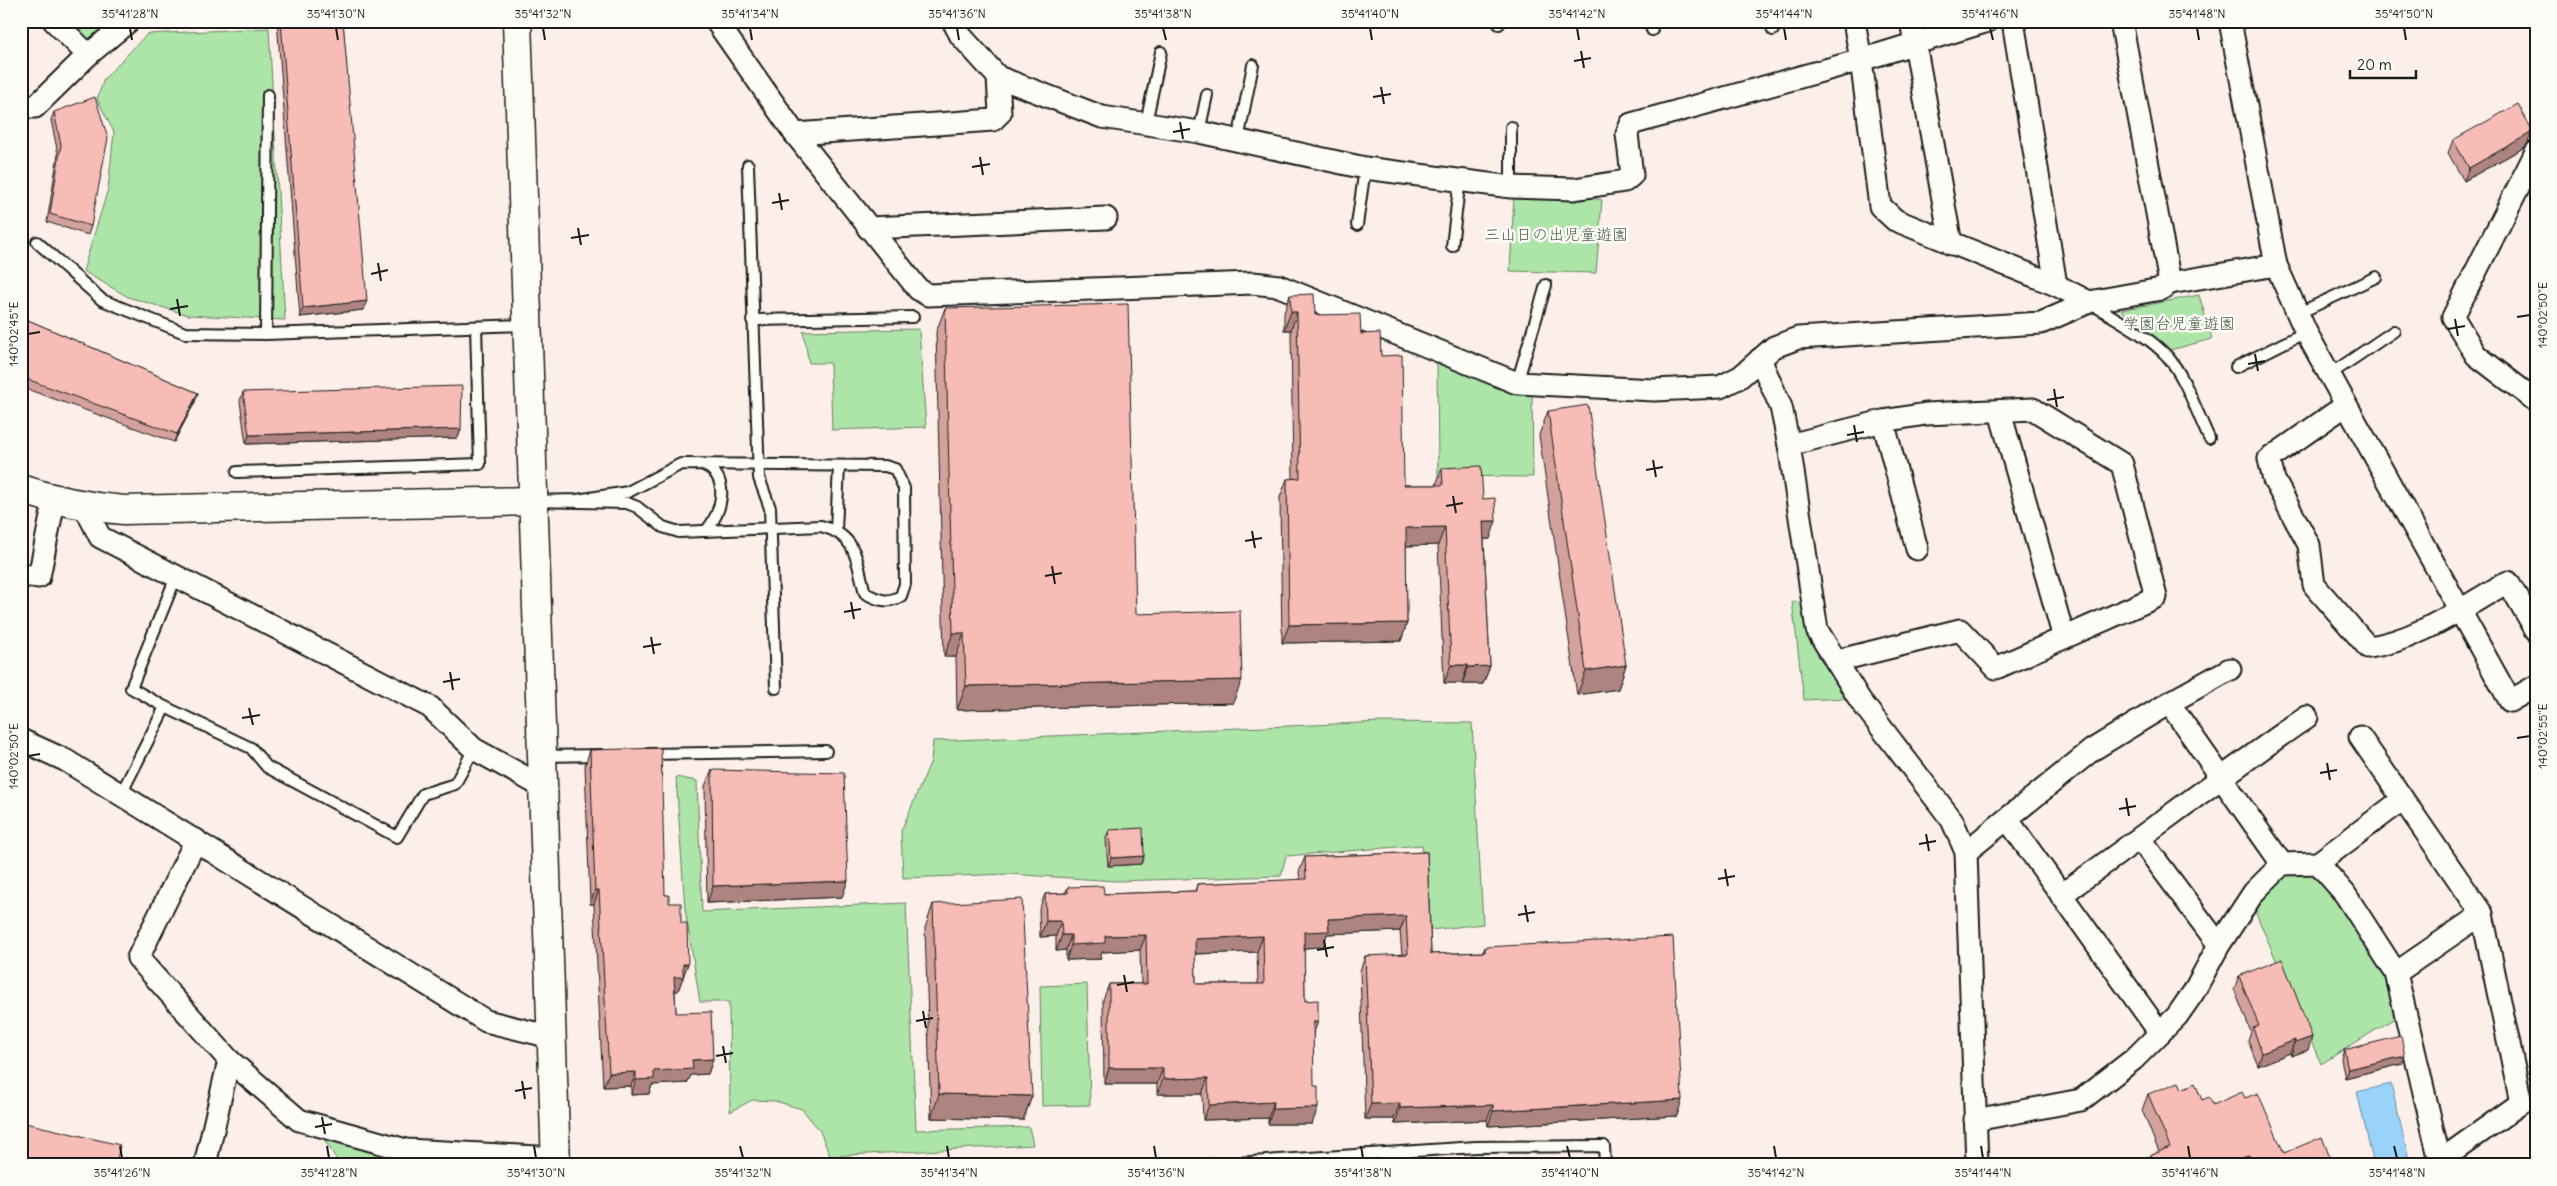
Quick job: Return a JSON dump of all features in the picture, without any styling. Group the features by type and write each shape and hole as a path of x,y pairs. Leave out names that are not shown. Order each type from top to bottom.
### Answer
{"street":[{"path":"54,21 88,55"},
{"path":"21,107 35,107 88,55 129,21"},
{"path":"196,840 138,958 228,1060 299,1120 406,1150 556,1162 517,21"},
{"path":"716,21 795,134 918,289 928,294 1253,283 1278,286 1517,382 1654,390 1720,387 1740,377 1774,347 1798,338 2041,323 2089,302 2162,289 2170,282 2276,265"},
{"path":"954,21 961,36 998,78 1102,117 1199,132 1364,168 1511,187 1574,188 1625,181 1632,175 1627,134 1631,124 1915,45 1988,21"},
{"path":"1854,21 1861,60 1880,206 1894,220 2056,285 2089,302"},
{"path":"1911,21 1951,244"},
{"path":"2013,21 2056,285"},
{"path":"2121,21 2170,282"},
{"path":"2230,21 2276,265 2301,323 2510,701 2536,686"},
{"path":"795,134 993,120 1000,113 998,78"},
{"path":"2536,152 2453,317 2476,355 2536,401"},
{"path":"868,228 1106,218"},
{"path":"1760,359 1781,407 1789,445 1817,630 1860,700 1952,820 1966,852 1977,1165"},
{"path":"2346,404 2269,459 2274,480 2309,545 2314,584 2368,647 2387,645 2406,638 2508,582 2536,630"},
{"path":"1789,445 1883,421 1926,414 2033,409 2122,464 2156,597 1996,668 1960,630 1836,661"},
{"path":"2000,412 2064,638"},
{"path":"1883,421 1917,549"},
{"path":"21,489 54,501 85,507 124,510 533,501"},
{"path":"21,575 39,577 54,501"},
{"path":"85,507 100,537 176,578 430,707 474,748 543,787"},
{"path":"1966,852 2008,820 2092,750 2169,703 2230,669"},
{"path":"2169,703 2282,864"},
{"path":"2061,895 2140,839 2221,776 2307,717"},
{"path":"2318,863 2345,894 2396,973 2440,1163 2521,1103 2482,914 2360,737"},
{"path":"21,740 65,760 486,1021 551,1037"},
{"path":"1975,1120 2081,1100 2134,1060 2160,1033 2193,993 2219,946 2254,892 2282,864 2318,863 2402,800"},
{"path":"2008,820 2160,1033"},
{"path":"2140,839 2219,946"},
{"path":"2396,973 2482,914"},
{"path":"205,1165 228,1060"}],"lane":[{"path":"1146,123 1162,52"},
{"path":"1238,140 1253,65"},
{"path":"1199,132 1207,95"},
{"path":"266,334 268,96"},
{"path":"1511,127 1511,187"},
{"path":"748,165 759,478 768,501 771,527 776,688"},
{"path":"1357,226 1364,168"},
{"path":"1452,246 1460,179"},
{"path":"37,242 102,300 185,333 266,334 527,325"},
{"path":"2236,367 2376,276"},
{"path":"1517,382 1546,285"},
{"path":"2089,302 2145,338 2166,356 2175,367 2209,438"},
{"path":"752,320 913,318"},
{"path":"237,472 480,464 476,326"},
{"path":"2329,375 2394,331"},
{"path":"681,464 885,466 895,469 901,477 904,488 905,584 901,596 892,601 878,600 865,593 856,552 847,538 836,530 821,526 679,532 663,527 637,507 627,503 533,501 578,500 628,492 681,464"},
{"path":"703,464 712,468 717,478 722,501 715,521 706,531"},
{"path":"836,530 839,466"},
{"path":"176,578 131,688 164,707 251,748 267,767 397,837 423,794 455,784 474,748"},
{"path":"121,794 164,707"},
{"path":"640,755 826,751"},
{"path":"542,756 610,755"},
{"path":"1205,1165 1476,1146 1604,1146 1604,1165"}],"green space":[{"path":"61,21 127,21 88,48"},
{"path":"269,28 285,320 188,315 128,297 83,271 108,189 114,132 97,99 104,79 147,34"},
{"name":"三山日の出児童遊園","path":"1576,195 1602,200 1596,273 1510,271 1514,196"},
{"name":"学園台児童遊園","path":"2199,295 2212,339 2170,350 2121,310"},
{"path":"919,329 926,427 832,430 830,363 809,363 803,331"},
{"path":"1437,362 1532,395 1533,477 1438,476"},
{"path":"1792,601 1802,603 1807,630 1847,698 1804,700"},
{"path":"1382,722 1472,723 1483,924 1430,930 1422,845 1286,856 1281,876 1116,881 1009,874 903,878 901,831 931,761 933,741"},
{"path":"676,777 697,781 702,912 906,903 916,1130 1029,1127 1033,1145 830,1156 820,1131 802,1109 775,1101 752,1100 730,1112 729,1002 700,1002 685,909"},
{"path":"2309,870 2338,901 2384,974 2395,1018 2321,1064 2255,911 2284,873"},
{"path":"21,882 28,887 21,974"},
{"path":"1087,984 1090,1105 1042,1106 1040,986"},
{"path":"319,1131 404,1157 403,1165 340,1165"}],"water":[{"path":"2391,1084 2410,1164 2374,1165 2357,1092"}],"building":[{"path":"281,21 343,21 367,301 303,308"},
{"path":"95,97 108,138 91,226 50,214 61,145 54,112"},
{"path":"2518,104 2532,130 2529,134 2469,168 2453,140"},
{"path":"1314,294 1315,315 1360,314 1361,334 1380,333 1381,356 1402,355 1404,485 1443,485 1442,468 1481,466 1483,499 1495,498 1496,521 1483,521 1490,666 1468,667 1468,665 1451,665 1445,527 1406,528 1407,623 1289,625 1287,479 1300,478 1297,312 1291,312 1290,295"},
{"path":"1128,304 1136,614 1240,611 1242,680 966,686 964,633 953,633 945,308"},
{"path":"21,317 198,393 177,434 21,377"},
{"path":"462,386 461,429 249,435 243,392"},
{"path":"1588,405 1626,665 1586,671 1548,411"},
{"path":"661,748 665,895 669,895 669,903 681,903 681,923 687,923 688,964 683,964 683,977 674,977 676,1013 711,1012 713,1059 692,1060 693,1069 654,1071 654,1079 636,1080 636,1072 609,1073 599,890 595,890 590,750"},
{"path":"712,770 844,773 848,881 713,886"},
{"path":"1143,828 1144,856 1111,858 1109,830"},
{"path":"1427,852 1431,954 1485,952 1485,947 1673,937 1682,1100 1493,1111 1493,1105 1400,1108 1400,1103 1371,1104 1365,956 1408,954 1406,916 1328,919 1329,931 1304,932 1305,1001 1318,1000 1318,1022 1313,1022 1314,1086 1318,1086 1318,1108 1273,1109 1274,1102 1209,1105 1208,1078 1163,1079 1163,1068 1109,1068 1109,984 1147,984 1146,935 1105,936 1105,943 1071,945 1071,935 1062,935 1061,921 1046,921 1045,894 1068,893 1068,887 1103,886 1104,894 1197,891 1197,884 1306,879 1305,857","holes":["1263,936 1264,984 1196,984 1195,939"]},
{"path":"1022,899 1032,1096 939,1094 933,904"},
{"path":"2282,959 2312,1037 2295,1043 2295,1040 2262,1053 2253,1028 2259,1026 2239,976"},
{"path":"21,985 25,985 21,1001"},
{"path":"2401,1036 2405,1056 2348,1069 2344,1050"},
{"path":"2179,1082 2182,1089 2195,1083 2202,1100 2209,1097 2213,1105 2242,1092 2245,1098 2258,1093 2284,1153 2322,1137 2332,1163 2342,1158 2345,1165 2253,1165 2249,1155 2226,1165 2130,1165 2170,1147 2148,1094"},
{"path":"21,1122 120,1145 116,1165 21,1165"},
{"path":"383,1160 387,1165 379,1165"},
{"path":"1598,1160 1598,1165 1513,1165 1513,1162"}]}
